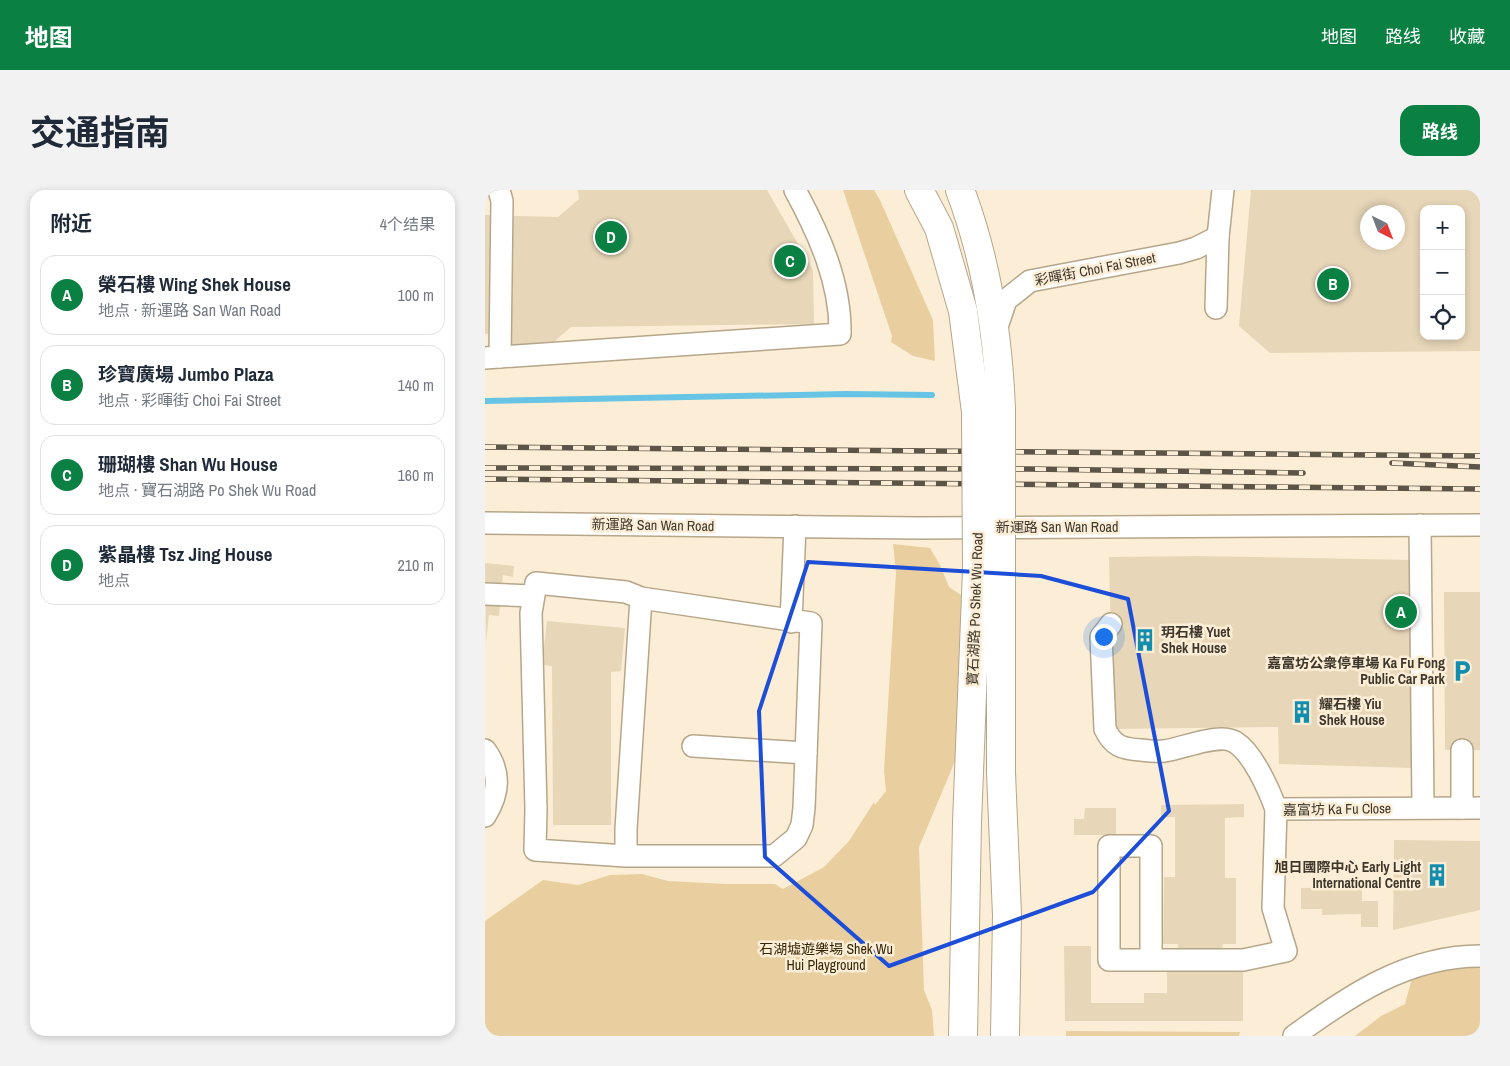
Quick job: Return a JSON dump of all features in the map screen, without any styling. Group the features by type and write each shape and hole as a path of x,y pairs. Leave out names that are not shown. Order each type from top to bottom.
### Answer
{"main road":[{"name":"寶石湖路 Po Shek Wu Road","path":"919,190 939,228 963,311 988,410"},
{"name":"寶石湖路 Po Shek Wu Road","path":"959,190 979,250 996,330 988,410 989,569 1007,915 1005,1036"},
{"name":"寶石湖路 Po Shek Wu Road","path":"963,1036 967,822 989,569"}],"street":[{"path":"499,190 502,201 492,358 840,334 841,317 829,266 815,228 795,190"},
{"path":"1216,308 1218,237 1223,190"},
{"name":"彩暉街 Choi Fai Street","path":"996,330 998,318 1006,300 1030,281 1179,254 1218,237"},
{"name":"新運路 San Wan Road","path":"485,523 928,528 1480,524"},
{"path":"1421,525 1423,807"},
{"path":"791,622 795,526"},
{"path":"536,583 625,592 641,598 791,622 811,623 802,825 796,838 774,856 626,856 535,850 536,809 531,613 536,583"},
{"path":"485,594 533,596"},
{"path":"626,856 626,829 641,598"},
{"path":"1111,624 1101,638 1105,729 1116,746 1126,749 1163,751 1222,738 1234,742 1250,759 1261,775 1276,809"},
{"path":"693,746 805,753"},
{"path":"485,750 498,777 494,802 485,816"},
{"path":"1463,750 1471,808"},
{"name":"嘉富坊 Ka Fu Close","path":"1151,960 1243,960 1286,951 1273,908 1276,809 1471,808"},
{"path":"1109,846 1151,846 1151,960 1109,960 1109,846"},
{"path":"1294,1036 1342,1002 1408,968 1455,956 1480,956"}],"highlighted area":[{"path":"808,562 1041,576 1128,599 1169,811 1093,892 889,966 765,857 759,711"}],"green space":[{"path":"843,190 874,190 880,200 933,320 935,361 913,356 891,342 892,336"},
{"name":"石湖墟遊樂場 Shek Wu Hui Playground","path":"893,544 930,548 940,565 949,587 970,601 966,668 957,705 963,742 919,847 924,990 932,1010 934,1036 485,1036 485,921 543,880 578,885 610,875 642,874 668,881 775,884 783,889 824,867 849,841 874,802 875,805 886,791 884,771 896,572"},
{"path":"1480,946 1480,1036 1355,1036 1381,1016 1405,1004 1412,978 1395,962"},
{"path":"1066,1031 1240,1032 1239,1036 1066,1036"}],"building":[{"path":"578,190 767,190 813,270 814,324 571,327 557,339 542,363 487,368 489,334 485,334 485,215 558,217 579,199"},
{"path":"1251,190 1480,190 1480,351 1270,353 1239,326"},
{"path":"1198,556 1414,560 1414,768 1279,764 1278,727 1113,729 1109,557"},
{"path":"485,563 514,566 513,577 503,575 499,616 489,615 486,642"},
{"name":"嘉富坊公衆停車場 Ka Fu Fong Public Car Park","path":"1444,592 1480,592 1480,750 1445,750"},
{"path":"547,621 625,628 621,671 611,672 611,825 553,825 552,666 542,665"},
{"path":"1244,804 1244,817 1225,818 1225,878 1236,878 1236,944 1223,944 1222,948 1178,948 1178,944 1163,944 1164,877 1175,877 1175,817 1161,817 1161,805"},
{"path":"1085,808 1116,808 1116,835 1074,835 1074,819 1084,819"},
{"name":"旭日國際中心 Early Light International Centre","path":"1394,840 1480,841 1480,910 1393,930"},
{"path":"1362,887 1362,901 1378,901 1378,927 1361,927 1361,914 1322,915 1322,909 1301,909 1301,888"},
{"path":"1064,946 1091,946 1091,1003 1144,1003 1144,993 1167,993 1167,972 1243,972 1243,1021 1065,1021"}],"waterway":[{"path":"485,401 846,394 932,395"}],"railway":[{"path":"485,447 1480,456"},
{"path":"1392,463 1480,467"},
{"path":"485,468 1029,469 1303,473"},
{"path":"485,479 1480,489"}],"place":[{"name":"紫晶樓 Tsz Jing House","path":"611,237"},
{"name":"珊瑚樓 Shan Wu House","path":"790,261"},
{"name":"珍寶廣場 Jumbo Plaza","path":"1333,284"},
{"name":"榮石樓 Wing Shek House","path":"1401,612"},
{"name":"玥石樓 Yuet Shek House","path":"1145,640"},
{"name":"嘉富坊公衆停車場 Ka Fu Fong Public Car Park","path":"1462,671"},
{"name":"耀石樓 Yiu Shek House","path":"1302,712"},
{"name":"旭日國際中心 Early Light International Centre","path":"1437,875"}]}
